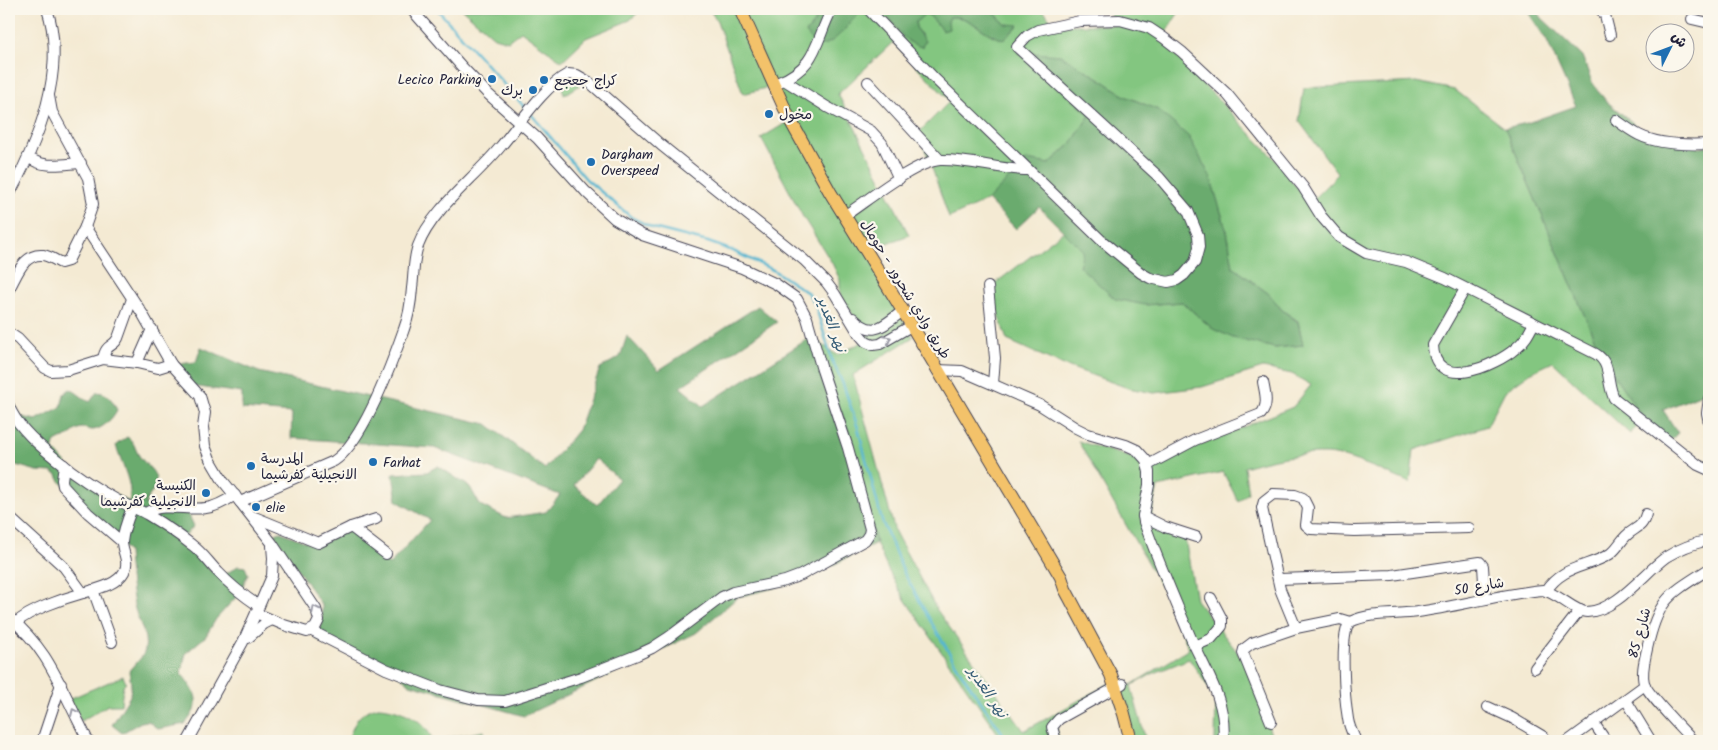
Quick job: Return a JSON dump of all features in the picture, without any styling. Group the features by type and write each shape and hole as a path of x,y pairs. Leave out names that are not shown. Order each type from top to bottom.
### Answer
{"main road":[{"name":"طريق وادي شحرور - حومال","path":"740,9 779,82 809,156 1061,577 1065,590 1112,661 1131,741"},
{"path":"1119,686 1138,741"}],"street":[{"path":"9,195 28,157 42,120 48,96 55,48 47,9"},
{"path":"9,406 19,424 64,465 93,487 146,514 201,552 232,587 272,620 303,631 312,631 386,669 440,690 478,700 506,701 567,682 636,655 652,648 669,637 722,597 733,592 785,581 801,575 865,540 870,529 848,448 807,318 797,299 776,284 742,268 662,243 628,228 601,207 568,173 522,118 488,94 412,9"},
{"path":"832,9 814,54 809,61 779,82 870,131 882,143 899,179"},
{"path":"868,9 933,77 1101,240 1141,273 1150,278 1168,282 1177,280 1190,268 1198,255 1198,235 1188,211 1159,177 1017,47 1027,36 1038,30 1080,21 1120,20 1149,28 1164,38 1227,94 1303,187 1321,216 1339,237 1366,253 1415,265 1602,358 1606,362 1609,385 1614,398 1698,465 1709,470"},
{"path":"1600,9 1605,15 1610,35"},
{"path":"1692,19 1709,23"},
{"path":"146,514 151,510 159,509 210,508 334,461 345,452 357,435 373,404 404,329 410,308 415,255 424,234 434,218 483,167 536,102 561,78 572,73 583,78 726,198 804,260 826,282 866,342 873,345 880,344 912,326"},
{"path":"868,82 940,160"},
{"path":"9,290 22,265 31,257 44,255 61,263 68,261 85,227 93,204 88,178 52,112 48,96"},
{"path":"1616,120 1640,135 1654,140 1709,144"},
{"path":"28,157 34,162 45,165 81,163"},
{"path":"844,216 920,166 940,160 1014,170 1028,170"},
{"path":"85,227 152,329 171,364 200,396 205,412 205,446 210,459 223,481 272,543 318,613 318,620 312,631"},
{"path":"988,287 995,358 993,384"},
{"path":"1466,289 1434,345 1436,359 1441,365 1451,371 1477,370 1499,360 1516,349 1525,340 1534,323"},
{"path":"103,359 106,348 116,341 132,299"},
{"path":"845,310 859,324 872,330 903,311"},
{"path":"137,363 152,329"},
{"path":"9,333 18,339 45,368 51,371 68,370 103,359 137,363 158,368 171,364"},
{"path":"937,370 962,371 1040,405 1088,434 1133,448 1141,454 1148,465 1149,486 1143,516 1150,539 1194,646 1217,693 1224,722 1223,741"},
{"path":"1148,465 1195,440 1260,414 1265,408 1266,403 1263,382"},
{"path":"1709,398 1707,413 1709,423"},
{"path":"64,465 62,480 64,486 88,514 122,542"},
{"path":"1296,628 1280,589 1262,508 1264,500 1273,494 1295,495 1303,498 1308,508 1306,525 1311,529 1354,531 1469,528"},
{"path":"12,620 115,581 123,574 127,565 122,542 132,508"},
{"path":"1646,514 1640,526 1628,534 1611,553 1572,568 1560,575 1546,591 1552,592 1580,610 1593,611 1622,596 1667,557 1687,547 1709,540"},
{"path":"9,516 88,591 112,642"},
{"path":"251,516 318,543 342,530 376,519"},
{"path":"1143,516 1165,527 1196,537"},
{"path":"351,527 386,554"},
{"path":"188,741 243,642 258,609 272,572 272,543"},
{"path":"1278,579 1392,576 1480,562 1485,598"},
{"path":"272,572 279,568 290,570"},
{"name":"شارع 85","path":"1645,685 1644,666 1653,626 1660,608 1670,595 1709,569"},
{"name":"شارع 50","path":"1271,722 1244,653 1244,649 1252,643 1296,628 1340,619 1350,622 1366,617 1418,612 1485,598 1546,591"},
{"path":"1194,646 1211,639 1222,626 1222,620 1211,598"},
{"path":"1535,668 1580,610"},
{"path":"12,620 33,640 44,654 61,684 87,740"},
{"path":"243,642 264,624 272,620"},
{"path":"1350,622 1345,632 1344,666 1348,719 1356,741"},
{"path":"42,741 61,684"},
{"path":"1568,741 1645,685 1693,741"},
{"path":"1056,741 1052,728 1059,719 1119,686"},
{"path":"1626,700 1651,741"},
{"path":"1488,707 1512,718 1544,737 1546,741"},
{"path":"1593,722 1606,741"}],"green space":[{"path":"462,9 642,9 630,20 586,38 562,61 521,31 508,41 494,37"},
{"path":"709,9 822,9 806,33 814,43 845,29 862,9 884,9 896,28 909,42 922,35 917,30 915,23 925,13 943,31 950,17 958,17 1004,39 1014,30 1012,25 1005,24 991,9 1042,9 1055,25 1113,25 1109,9 1181,9 1161,40 1275,159 1309,203 1338,174 1299,121 1304,88 1416,82 1455,90 1505,128 1603,359 1644,419 1630,434 1553,362 1530,373 1505,391 1487,426 1414,450 1410,483 1336,455 1306,454 1264,461 1244,467 1248,493 1238,501 1223,472 1158,487 1149,526 1184,533 1196,600 1243,659 1263,709 1273,741 1215,741 1216,698 1189,659 1152,674 1131,686 1146,741 1126,741 1115,692 1056,722 1059,741 1003,741 904,598 888,570 876,543 850,434 811,337 837,355 868,339 840,294 840,280 832,263 803,217 761,138 786,123 769,87 743,94 717,21","holes":["893,42 950,101 918,133 949,218 988,200 1027,161 1049,164 1071,144 1090,115 1060,55 1125,96 1158,110 1210,176 1227,232 1233,267 1269,294 1282,310 1298,321 1303,345 1275,348 1213,329 1182,302 1145,305 1083,251 1064,231 989,288 1007,340 1058,363 1128,388 1154,393 1202,387 1263,368 1292,374 1311,385 1293,407 1152,464 1078,441 1166,595 1189,649 1131,685 1112,682 1024,731 937,610 895,532 853,375 913,337 869,250 909,235 838,94"]},
{"path":"822,9 862,9 832,41 818,45 806,33"},
{"path":"884,9 991,9 1005,24 1019,25 1004,39 958,17 950,17 948,22 949,29 943,31 930,16 925,14 915,23 917,30 925,41 922,47 915,45 904,37"},
{"path":"1526,9 1536,9 1542,18 1582,56 1592,82 1606,101 1639,128 1700,148 1709,146 1709,391 1663,410 1678,433 1670,441 1644,419 1603,359 1505,128 1527,123 1576,106 1547,41"},
{"path":"1017,52 1060,55 1125,96 1158,110 1189,137 1210,176 1227,232 1233,267 1269,294 1282,310 1298,322 1303,345 1275,348 1233,338 1213,329 1182,302 1145,305 1115,299 1079,266 1083,251 1039,207 1016,229 988,200 1027,160 1049,164 1071,144 1090,115"},
{"path":"565,79 571,79 582,84 564,95 561,83"},
{"path":"758,306 777,322 680,387 703,406 811,337 850,434 876,543 802,581 738,597 696,633 524,716 410,684 391,669 316,639 322,623 322,606 274,534 281,532 316,546 351,528 389,565 430,520 397,501 393,474 427,472 438,466 470,487 480,505 506,518 546,512 560,495 434,448 291,438 292,413 242,409 242,393 191,386 170,365 196,362 201,347 259,372 487,424 545,469 578,430 600,368 620,357 627,336 659,370","holes":["596,459 619,479 597,505 574,485"]},
{"path":"70,389 90,402 97,392 107,395 117,410 110,420 100,428 93,430 79,429 54,443 53,449 73,471 129,502 130,488 116,445 127,437 155,475 156,480 153,490 145,504 175,513 188,513 194,526 179,542 181,547 194,553 210,570 221,577 238,566 245,567 248,574 239,594 216,619 206,636 186,653 181,673 194,692 196,703 191,716 185,724 158,729 148,721 141,722 122,733 112,725 130,696 129,671 142,656 146,644 144,633 135,611 128,552 59,480 57,475 9,463 9,397 22,417 36,420 61,407 64,394"},
{"path":"123,676 126,683 123,686 121,705 108,705 81,721 69,699"},
{"path":"378,707 403,712 411,716 424,727 433,741 347,741 361,715"},
{"path":"484,731 486,741 448,741 447,738"}],"waterway":[{"name":"نهر الغدير","path":"437,9 527,110"},
{"name":"نهر الغدير","path":"531,114 586,179 631,217 653,228 708,242 733,251 773,270 808,293 815,304 832,360 843,384 858,428 882,521 904,573 962,674 1008,741"}],"place":[{"name":"Lecico Parking","path":"492,79"},
{"name":"كراج جعجع","path":"544,80"},
{"name":"برك","path":"533,90"},
{"name":"مخول","path":"769,114"},
{"name":"Dargham Overspeed","path":"591,162"},
{"name":"Farhat","path":"373,462"},
{"name":"المدرسة الانجيلية كفرشيما","path":"251,466"},
{"name":"الكنيسة الانجيلية كفرشيما","path":"206,493"},
{"name":"elie","path":"256,507"}]}
